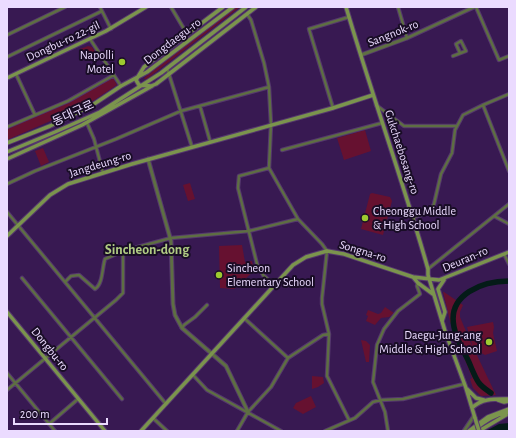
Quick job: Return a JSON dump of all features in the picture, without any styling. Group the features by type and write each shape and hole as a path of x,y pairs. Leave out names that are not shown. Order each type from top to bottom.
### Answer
{"main road":[{"name":"Dongbu-ro 22-gil","path":"7,78 90,39 146,7"},
{"path":"156,84 151,86 139,85 137,82 137,77 144,67 223,7"},
{"name":"Dongdaegu-ro","path":"7,143 50,126 91,106 120,86 160,64 233,7"},
{"name":"Dongdaegu-ro","path":"144,85 246,7"},
{"path":"7,159 87,122 156,84 256,7"},
{"name":"Gukchaebosang-ro","path":"346,7 413,217 442,322 466,388 479,431"},
{"name":"동대구로","path":"7,152 100,112 144,85"},
{"name":"Jangdeung-ro","path":"7,236 59,189 81,179 373,95"},
{"name":"Songna-ro","path":"141,431 274,285 293,265 306,257 327,251 344,254 413,277 429,279"},
{"name":"Deuran-ro","path":"429,279 439,280 448,277 509,252"},
{"path":"413,277 418,283 434,294"},
{"path":"442,322 445,312 438,289 441,282 448,277"},
{"name":"Dongbu-ro","path":"7,312 105,431"},
{"path":"466,388 471,394 484,400"},
{"path":"472,408 477,403 484,400 509,400"},
{"path":"469,431 482,420 495,413 508,411"},
{"path":"473,431 508,411"},
{"path":"479,431 491,421"}],"street":[{"path":"7,35 65,7"},
{"path":"100,7 111,28"},
{"path":"171,7 187,34"},
{"path":"398,7 407,38"},
{"path":"475,7 499,60 509,56"},
{"name":"Sangnok-ro","path":"361,55 407,38 475,7"},
{"path":"7,57 102,11"},
{"path":"247,14 251,20 264,63 269,87 271,124 269,168 298,219 327,251 322,298 329,334 327,376 349,420"},
{"path":"332,108 309,29 349,16"},
{"path":"90,39 120,86"},
{"path":"453,56 466,51 461,41 456,44 460,53"},
{"path":"167,68 192,147"},
{"path":"16,74 36,115"},
{"path":"7,127 68,101 114,75"},
{"path":"7,184 181,111 269,87"},
{"path":"413,217 425,214 431,210 434,204 441,174 452,153 452,140 456,126 463,115 483,104 509,94"},
{"path":"376,104 404,126 456,126"},
{"path":"483,104 509,171"},
{"path":"200,106 210,141"},
{"path":"87,122 96,146 103,172"},
{"path":"282,150 382,123"},
{"path":"148,159 171,238 174,311 182,328 212,353 228,369 248,412"},
{"path":"269,168 239,176 240,197 259,270 263,276 274,285"},
{"path":"428,269 509,204"},
{"path":"7,212 166,404"},
{"path":"494,216 509,224"},
{"path":"65,282 71,276 79,275 95,289 98,288 105,259 123,251 171,238 249,231 298,219"},
{"path":"7,390 123,293 123,251"},
{"path":"504,254 509,264"},
{"path":"22,278 122,399"},
{"path":"388,431 385,412 373,382 377,343 384,329 398,311 420,294 417,286 418,283"},
{"path":"182,328 195,318 206,305"},
{"path":"244,318 288,358"},
{"path":"237,431 248,412 271,387 288,358 322,336 329,334"},
{"path":"7,373 55,431"},
{"path":"192,376 207,390 248,412 275,430 281,431"},
{"path":"325,431 361,414 373,402 403,399 464,384"},
{"path":"49,424 78,399"},
{"path":"464,431 474,417"},
{"path":"153,418 167,431"}],"shaded area":[{"path":"236,7 240,7 147,79 144,79 145,77"},
{"path":"88,46 92,47 98,56 86,60 80,49"},
{"path":"113,78 117,85 87,105 7,140 7,129 68,103"},
{"path":"365,130 371,151 344,160 337,138"},
{"path":"43,148 49,162 41,166 35,151"},
{"path":"190,183 195,199 188,201 183,185"},
{"path":"372,193 390,197 392,201 383,235 361,229 370,194"},
{"path":"242,245 245,262 252,261 254,271 234,289 220,288 219,246"},
{"path":"443,292 463,305 460,312 460,317 473,348 467,327 493,322 493,333 497,351 485,355 474,349 496,395 481,396 473,388 470,379 472,378 450,321"},
{"path":"385,307 394,313 389,317 381,318 375,325 366,321 368,310 378,314 381,313"},
{"path":"361,340 366,341 370,345 369,362 366,362"},
{"path":"312,376 323,377 324,383 312,389"},
{"path":"311,396 316,407 303,414 293,408 296,403"},
{"path":"509,423 509,431 486,431 499,424"}],"waterway":[{"path":"491,393 480,384 459,343 454,327 453,316 456,306 461,298 469,292 488,284 509,281"}],"place":[{"name":"Napolli Motel","path":"122,62"},
{"name":"Cheonggu Middle & High School","path":"365,218"},
{"name":"Sincheon Elementary School","path":"219,275"},
{"name":"Daegu-Jung-ang Middle & High School","path":"489,342"}],"district":[{"name":"Sincheon-dong","path":"147,249"}]}
